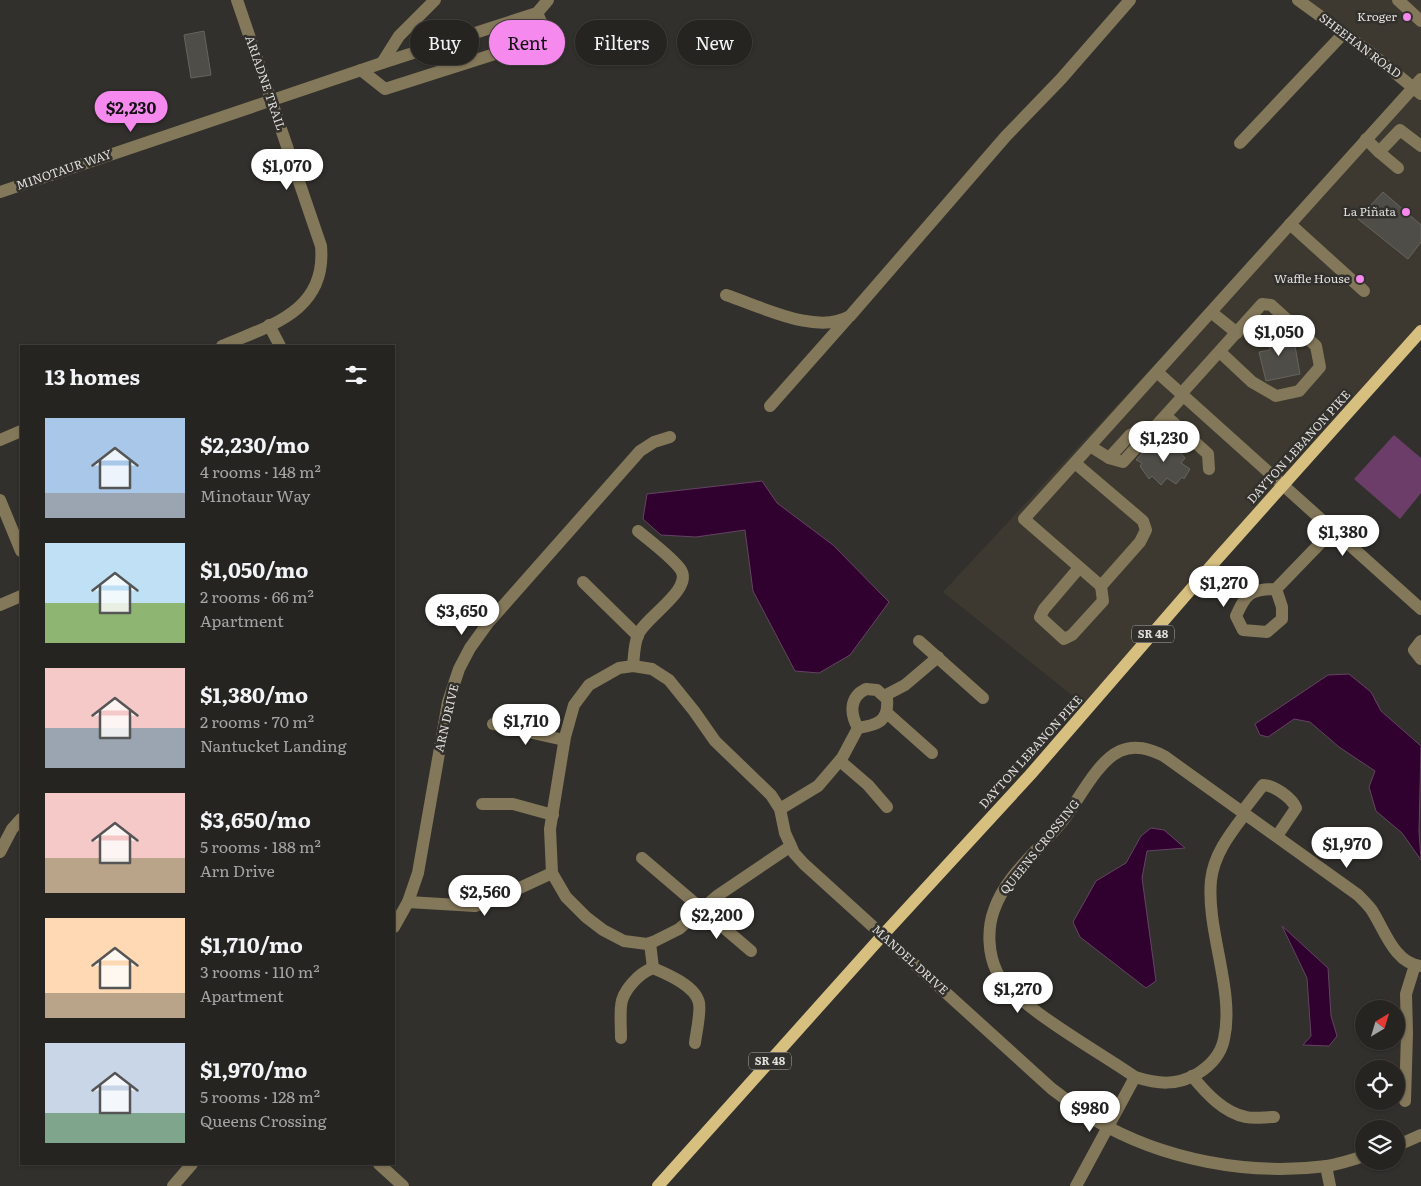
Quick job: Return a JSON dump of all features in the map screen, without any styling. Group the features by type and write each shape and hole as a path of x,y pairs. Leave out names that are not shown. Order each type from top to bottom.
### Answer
{"main road":[{"name":"DAYTON LEBANON PIKE","path":"658,1186 882,936 1030,775 1218,558 1421,331"}],"street":[{"name":"ARIADNE TRAIL","path":"224,345 295,311 308,298 321,274 322,262 321,246 237,0"},
{"path":"382,63 399,36 435,0"},
{"path":"361,70 385,89 548,37 537,13 548,0"},
{"path":"770,406 1006,136 1061,78 1130,0"},
{"name":"SHEEHAN ROAD","path":"1298,0 1418,86"},
{"path":"1398,0 1421,21"},
{"name":"MINOTAUR WAY","path":"0,192 361,70 537,13"},
{"path":"1240,143 1280,103 1344,33"},
{"path":"1079,568 1044,609 1040,617 1064,638 1072,635 1103,601 1101,586 1024,519 1366,139 1418,86"},
{"path":"1379,152 1400,130 1421,146"},
{"path":"1366,139 1398,168"},
{"path":"1290,224 1364,291"},
{"path":"726,295 798,319 816,323 832,323 849,317"},
{"path":"1090,446 1109,458 1123,462 1166,416 1182,395 1262,304 1271,305 1316,346 1320,367 1299,391 1276,396 1252,382 1220,352"},
{"path":"1211,312 1236,333"},
{"path":"269,325 279,345"},
{"path":"1157,372 1421,609"},
{"path":"1166,416 1208,454 1209,468"},
{"path":"1109,458 1130,435 1140,430 1154,428"},
{"path":"0,440 20,431"},
{"name":"ARN DRIVE","path":"395,925 408,902 418,873 448,702 459,669 470,648 488,623 640,452 654,442 670,437"},
{"path":"1075,463 1143,521 1146,530 1140,542 1101,586"},
{"path":"0,500 20,548"},
{"path":"1276,589 1333,530"},
{"path":"638,531 675,563 682,571 684,579 668,602 654,614 638,636 633,666 619,668 589,685 574,705 564,740 550,828 552,873 566,896 586,917 603,930 624,941 650,943 678,929 716,896 791,846"},
{"path":"583,582 638,636"},
{"path":"0,605 20,596"},
{"path":"919,641 983,698"},
{"path":"1421,641 1414,650 1421,659"},
{"path":"884,696 905,685 938,657"},
{"name":"MANDEL DRIVE","path":"633,666 652,669 669,680 715,741 745,772 760,783 769,793 780,809 785,833 791,846 804,864 1052,1089 1093,1119 1158,1148 1221,1164 1255,1168 1300,1168 1326,1166 1355,1158"},
{"path":"780,809 818,786 840,761 858,728 877,723 885,718 887,699 871,688 860,692 855,697 852,709 858,728"},
{"path":"887,713 932,752"},
{"path":"493,724 564,740"},
{"name":"QUEENS CROSSING","path":"1244,813 1217,857 1210,883 1211,907 1225,1003 1224,1040 1213,1061 1204,1070 1180,1082 1168,1084 1150,1082 1135,1077 1042,1014 1001,979 992,959 990,945 993,912 998,899 1027,861 1061,823 1101,766 1110,757 1121,750 1132,748 1154,751 1244,813 1277,836 1358,895 1370,907 1392,946 1406,960 1418,966 1406,994 1405,1101"},
{"path":"840,761 868,785 887,807"},
{"path":"1244,813 1263,785 1268,785 1277,790 1295,804 1296,808 1277,836"},
{"path":"482,804 514,804 553,815"},
{"path":"0,852 12,829 20,820"},
{"path":"642,858 751,951"},
{"path":"408,902 475,906 498,898 552,873"},
{"path":"650,943 653,968"},
{"path":"621,1038 621,1004 627,992 636,981 645,971 653,968 676,979 692,992 699,1003 695,1043"},
{"path":"1192,1076 1203,1090 1221,1106 1246,1117 1274,1117"},
{"path":"1076,1186 1135,1077"},
{"path":"1405,1142 1421,1135"},
{"path":"173,1186 191,1165"},
{"path":"380,1165 403,1186"},
{"path":"1326,1166 1330,1186"}],"shaded area":[{"path":"1294,0 1421,0 1421,332 1088,708 943,592 1413,87"},
{"path":"1394,435 1421,458 1421,493 1400,519 1354,479"},
{"path":"762,481 777,503 833,545 889,602 850,655 819,673 795,671 753,591 745,530 696,537 661,535 643,519 647,494"},
{"path":"1349,674 1371,692 1381,711 1421,746 1419,831 1421,860 1402,833 1376,811 1369,787 1375,771 1339,747 1310,722 1294,719 1268,737 1260,735 1255,724 1328,675"},
{"path":"1151,828 1164,830 1185,848 1147,851 1142,878 1156,981 1146,988 1080,937 1073,922 1096,881 1126,863 1141,836"},
{"path":"1282,926 1328,968 1331,1016 1337,1036 1329,1046 1303,1045 1311,1036 1307,978"}],"building":[{"path":"204,31 211,75 191,78 184,35"},
{"path":"1383,192 1421,225 1421,242 1408,259 1358,219"},
{"path":"1280,325 1284,347 1295,346 1300,374 1266,381 1259,352 1270,350 1265,328"},
{"path":"1163,439 1168,444 1170,442 1175,446 1185,458 1181,463 1190,469 1184,479 1182,477 1176,484 1167,478 1161,485 1152,476 1149,479 1140,466 1142,463 1136,460 1144,451 1147,452"}],"place":[{"name":"Kroger","path":"1407,17"},
{"name":"La Piñata","path":"1406,212"},
{"name":"Waffle House","path":"1360,279"}]}
